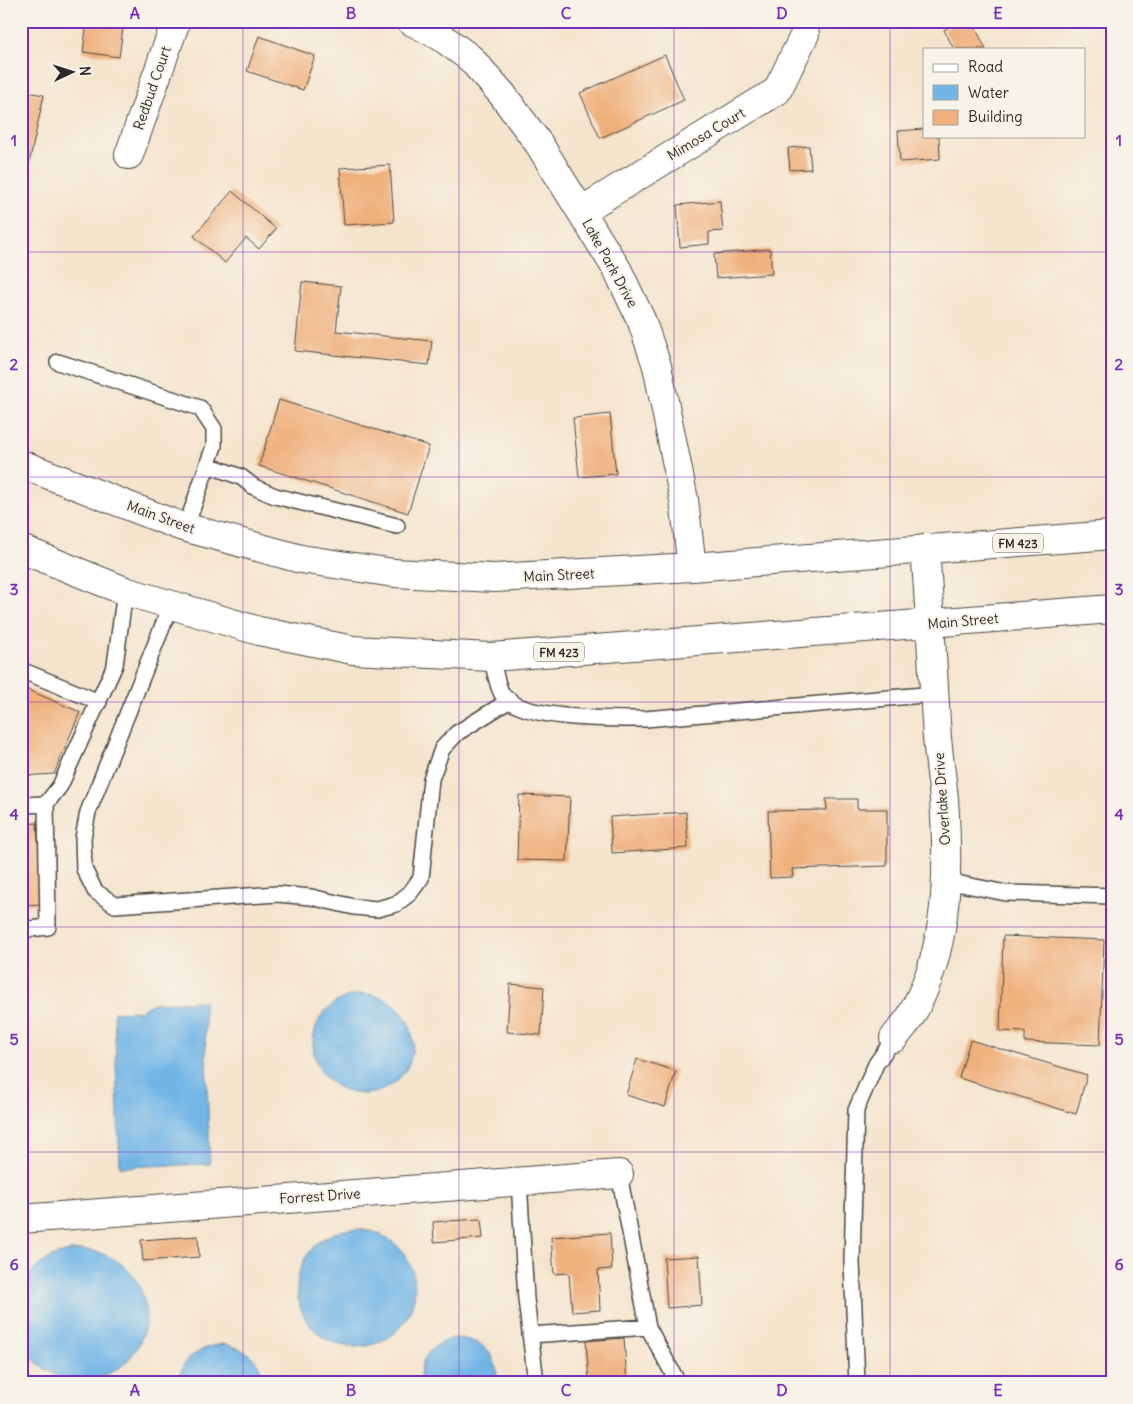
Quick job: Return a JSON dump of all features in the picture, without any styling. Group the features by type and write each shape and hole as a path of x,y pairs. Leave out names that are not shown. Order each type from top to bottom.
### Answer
{"main road":[{"name":"Redbud Court","path":"129,155 176,21"},
{"name":"Lake Park Drive","path":"411,21 440,36 470,58 502,94 539,144 618,271 642,322 657,366 684,500 692,567"},
{"name":"Mimosa Court","path":"581,211 777,91 805,34"},
{"name":"Main Street","path":"21,464 186,527 301,559 394,573 495,578 692,567 1112,535"},
{"name":"Main Street","path":"21,549 126,591 171,605 259,631 353,650 491,657 1112,609"},
{"name":"Overlake Drive","path":"894,1038 912,1015 932,972 940,936 946,881 944,800 925,549"},
{"name":"Forrest Drive","path":"21,1219 619,1174"}],"lane":[{"path":"58,362 200,408 214,429 214,446 186,527"},
{"path":"208,465 241,477 254,487 275,496 397,526"},
{"path":"21,930 48,927 46,804 60,786 115,665 126,591"},
{"path":"171,605 88,812 83,838 84,869 95,891 115,905 277,894 311,897 354,907 377,909 396,904 410,893 421,878 432,779 442,748 457,733 510,700"},
{"path":"491,657 503,695 523,709 561,716 601,719 645,719 935,694"},
{"path":"21,670 99,702"},
{"path":"21,805 46,804"},
{"path":"946,881 1006,893 1112,896"},
{"path":"857,1383 852,1262 856,1110 876,1064 894,1038"},
{"path":"619,1174 648,1327 678,1383"},
{"path":"519,1181 526,1300 535,1374 533,1383"},
{"path":"530,1335 648,1327"}],"water":[{"path":"363,994 382,997 399,1008 410,1025 413,1044 410,1063 399,1080 382,1091 363,1094 344,1091 327,1080 316,1063 313,1044 316,1025 327,1008 344,997"},
{"path":"204,1001 210,1164 120,1167 114,1012 139,1011 153,1003"},
{"path":"356,1229 378,1234 389,1239 405,1255 410,1266 415,1288 410,1310 405,1321 389,1337 378,1342 356,1347 334,1342 323,1337 307,1321 302,1310 297,1288 302,1266 307,1255 323,1239 334,1234"},
{"path":"81,1250 106,1255 127,1269 141,1290 146,1315 141,1340 127,1361 106,1375 81,1380 56,1375 35,1361 21,1340 16,1315 21,1290 35,1269 56,1255"},
{"path":"455,1338 473,1341 487,1350 495,1364 497,1383 420,1383 422,1366 428,1353 439,1344"},
{"path":"225,1344 241,1349 252,1357 260,1368 265,1383 179,1383 183,1366 194,1354 208,1347"}],"building":[{"path":"87,21 124,21 119,57 83,52"},
{"path":"961,21 972,21 986,48 953,48 944,30"},
{"path":"259,36 315,56 303,90 247,71"},
{"path":"665,55 684,100 600,138 580,93"},
{"path":"21,91 44,95 26,177 21,176"},
{"path":"923,129 923,138 939,138 940,159 900,162 898,131"},
{"path":"809,146 811,169 790,170 788,148"},
{"path":"390,165 394,222 344,225 340,168"},
{"path":"232,191 276,229 259,249 246,238 225,263 194,236"},
{"path":"720,201 723,231 709,232 709,244 680,247 677,205"},
{"path":"770,249 772,274 716,278 714,254"},
{"path":"302,282 341,286 336,331 432,341 429,365 295,351"},
{"path":"279,400 429,446 408,513 259,466"},
{"path":"610,414 616,474 579,477 573,418"},
{"path":"21,687 80,712 54,774 21,776"},
{"path":"519,795 570,797 567,861 517,860"},
{"path":"826,799 857,799 857,809 887,809 887,866 792,869 793,877 770,878 768,811 827,810"},
{"path":"686,812 688,848 612,853 610,817"},
{"path":"37,823 42,904 21,905 21,824"},
{"path":"1003,936 1104,940 1100,1045 1025,1042 1025,1032 1000,1031"},
{"path":"510,984 544,987 541,1035 507,1032"},
{"path":"970,1040 1087,1075 1076,1114 959,1078"},
{"path":"637,1059 676,1071 665,1107 626,1095"},
{"path":"481,1219 483,1238 434,1242 433,1222"},
{"path":"610,1233 612,1269 598,1270 600,1310 572,1312 569,1273 554,1274 551,1237"},
{"path":"198,1236 199,1257 143,1261 141,1240"},
{"path":"699,1256 702,1305 667,1308 664,1258"},
{"path":"624,1338 627,1383 589,1383 586,1341"}]}
